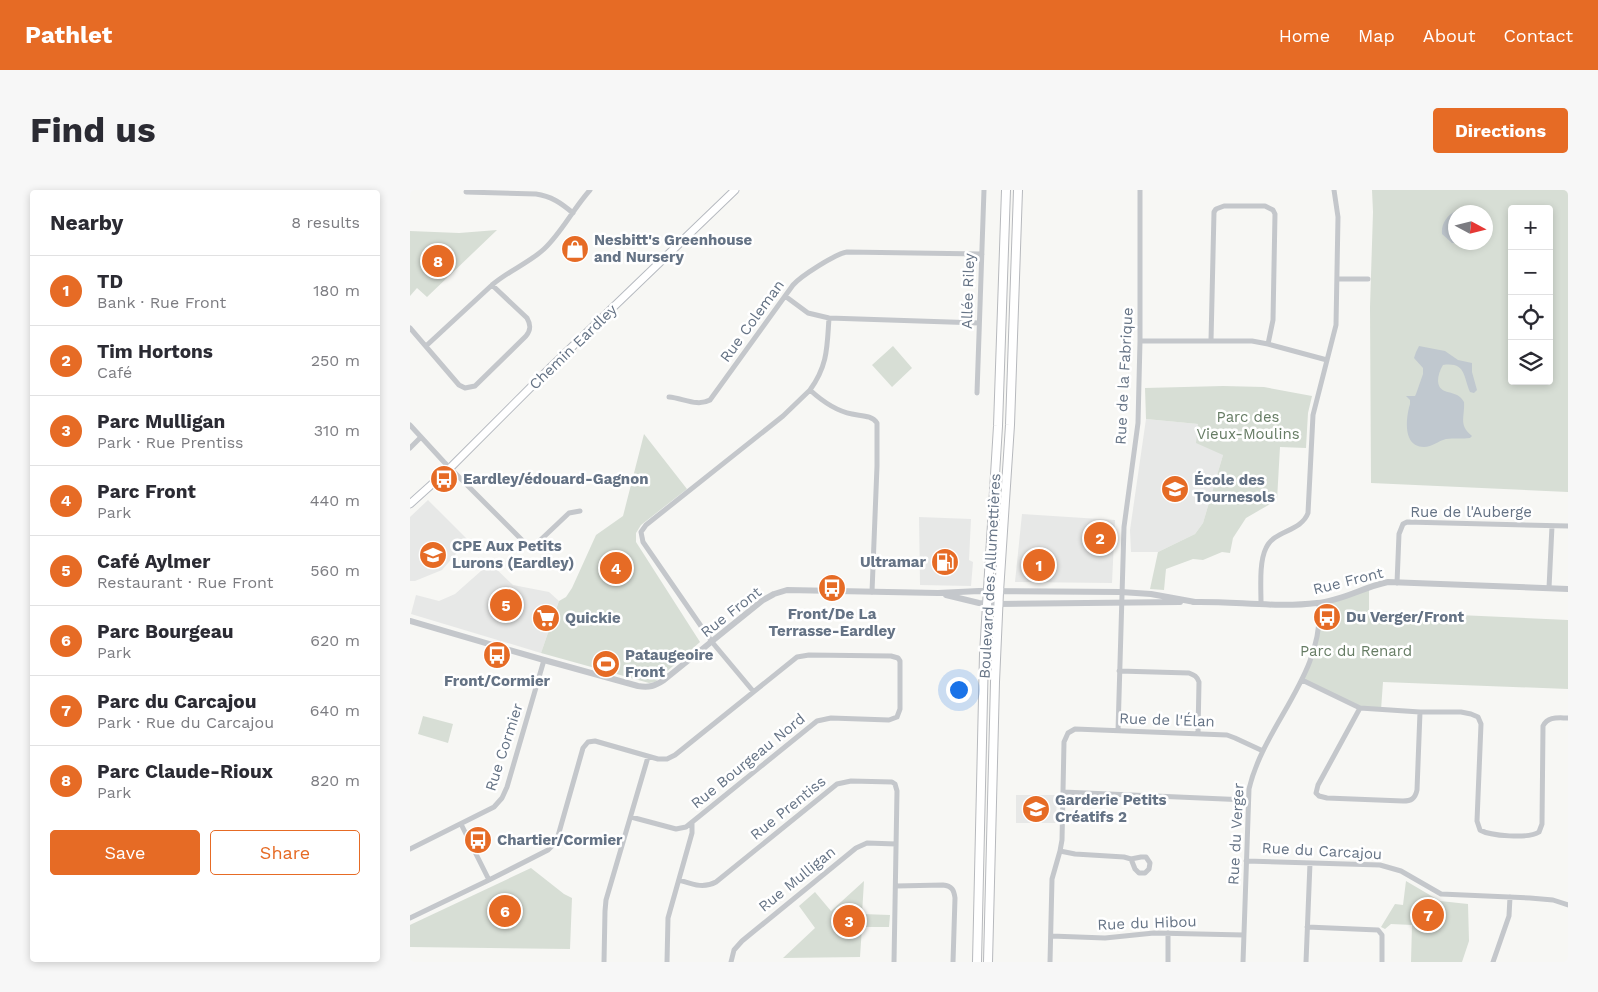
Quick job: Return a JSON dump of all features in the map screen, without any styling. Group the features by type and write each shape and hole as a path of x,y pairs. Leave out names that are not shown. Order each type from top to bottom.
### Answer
{"highway":[{"name":"Boulevard des Allumettières","path":"977,962 984,672 998,426 1006,190"},
{"name":"Boulevard des Allumettières","path":"988,962 998,604 1010,425 1018,190"}],"main road":[{"name":"Chemin Eardley","path":"410,504 450,468 546,372 735,190"}],"street":[{"path":"426,346 501,277 542,252 566,224 590,190"},
{"name":"Allée Riley","path":"977,393 984,190"},
{"name":"Rue de la Fabrique","path":"1118,731 1124,527 1138,423 1140,190"},
{"path":"1261,604 1262,557 1265,549 1275,537 1303,522 1308,513 1313,415 1336,325 1338,217 1334,190"},
{"path":"466,192 547,196 554,198 573,213"},
{"path":"1211,342 1214,212 1216,209 1224,206 1265,206 1273,210 1275,214 1273,320 1268,344"},
{"name":"Rue Coleman","path":"669,397 696,403 710,400 793,285 843,253 982,254"},
{"path":"1337,278 1368,280"},
{"path":"410,328 460,385 465,388 475,386 530,330 527,318 492,285"},
{"path":"785,296 808,313 828,318 979,322"},
{"path":"753,691 712,642 644,542 641,535 642,530 672,503 783,416 810,390 821,373 826,355 828,318"},
{"path":"1140,341 1246,341 1268,344 1327,360"},
{"path":"810,390 825,402 838,409 851,414 872,418 877,423 872,592"},
{"path":"410,425 523,543 532,548 569,513 580,511"},
{"path":"410,448 421,437"},
{"name":"Rue de l'Auberge","path":"1397,582 1399,534 1402,524 1407,522 1568,526"},
{"path":"1550,588 1552,526"},
{"name":"Rue Front","path":"938,593 978,603 998,604 1195,602 1261,604 1319,603 1340,598 1378,584 1397,582 1568,589"},
{"name":"Rue Front","path":"410,621 544,660 638,686 648,687 664,680 763,600 780,592 794,589 938,593 1122,592 1151,594 1195,602"},
{"name":"Rue du Verger","path":"1243,962 1247,800 1253,772 1302,680 1316,642 1319,603"},
{"name":"Rue Bourgeau Nord","path":"489,880 548,850 552,846 558,836 585,744 595,741 648,757 663,759 675,755 753,691 792,661 803,656 892,656 898,658 901,665 900,709 897,717 889,720 831,718 817,721 686,827 676,829 631,817"},
{"name":"Rue Cormier","path":"410,849 494,807 505,793 544,660"},
{"path":"1119,671 1189,673 1194,675 1199,682 1198,733"},
{"path":"1302,680 1360,708 1420,712 1461,712 1478,717 1481,724 1478,827 1485,833 1530,836 1539,832 1542,824 1543,726 1551,718 1568,718"},
{"path":"1360,708 1318,785 1316,794 1319,796 1327,798 1402,801 1413,799 1417,790 1420,712"},
{"name":"Rue de l'Élan","path":"1063,792 1064,742 1068,733 1076,729 1198,733 1231,736 1263,751"},
{"path":"604,962 606,905 648,757"},
{"name":"Rue Prentiss","path":"679,880 700,886 711,885 716,882 832,787 845,781 889,781 895,784 897,791 894,962"},
{"path":"1050,962 1052,879 1060,851 1063,792 1247,800"},
{"path":"667,962 668,918 692,833 692,823"},
{"path":"410,918 489,880 461,824"},
{"name":"Rue Mulligan","path":"731,962 734,950 742,941 856,848 867,844 896,844"},
{"path":"1060,851 1075,854 1124,856 1131,859"},
{"name":"Rue du Carcajou","path":"1246,861 1380,865 1410,875 1441,894 1554,900 1568,905"},
{"path":"1306,962 1310,862"},
{"path":"896,886 944,885 954,890 956,898 953,962"},
{"path":"1493,962 1509,916 1510,897"},
{"path":"1307,927 1374,928 1382,935 1382,962"},
{"name":"Rue du Hibou","path":"1051,936 1105,938 1154,933 1244,935"},
{"path":"1168,933 1168,962"}],"shaded area":[{"path":"1448,217 1448,239 1442,234 1445,220"},
{"path":"1419,346 1445,351 1458,360 1472,363 1472,372 1477,390 1474,393 1470,392 1462,371 1456,366 1443,365 1438,381 1442,389 1457,395 1464,402 1463,420 1465,428 1472,436 1470,438 1446,439 1424,447 1417,446 1409,437 1407,416 1410,400 1406,396 1415,396 1423,374 1423,368 1414,358"},
{"name":"École des Tournesols","path":"1146,419 1198,424 1223,455 1203,523 1195,534 1158,552 1131,552 1130,530"},
{"name":"CPE Aux Petits Lurons (Eardley)","path":"428,500 468,540 442,570 415,581 410,581 410,517"},
{"path":"1022,514 1115,520 1112,583 1015,582"},
{"path":"919,517 971,519 969,560 973,562 971,586 920,585"},
{"path":"490,563 513,585 549,592 559,601 541,653 411,614 416,595 439,601 455,594"},
{"name":"Garderie Petits Créatifs 2","path":"1016,795 1057,795 1056,823 1016,823"}],"green space":[{"path":"1372,190 1568,190 1568,492 1371,483 1370,307"},
{"path":"497,230 427,297 417,288 410,296 410,231 459,233"},
{"path":"893,346 912,368 892,387 872,365"},
{"name":"Parc des Vieux-Moulins","path":"1264,387 1312,396 1308,413 1306,448 1280,447 1277,500 1246,518 1233,538 1230,553 1222,552 1203,560 1193,559 1166,569 1164,590 1150,589 1158,552 1195,534 1203,523 1223,455 1196,443 1198,424 1146,419 1145,388"},
{"path":"644,434 687,489 641,525 636,533 636,542 700,642 655,682 649,683 541,653 559,601 566,597 572,588 596,535 623,516"},
{"name":"Parc du Renard","path":"1369,588 1369,611 1568,620 1568,689 1383,682 1381,710 1367,709 1302,680 1316,642 1319,603"},
{"path":"423,716 453,724 448,743 418,734"},
{"path":"531,868 572,898 570,949 410,947 410,925"},
{"path":"864,881 862,914 890,915 889,927 862,927 860,957 783,958 815,928 799,906 815,892 831,911"},
{"path":"1406,881 1440,901 1468,904 1469,941 1462,962 1411,962 1412,925 1391,924 1385,929 1381,927 1395,904 1403,905"}],"place":[{"name":"Nesbitt's Greenhouse and Nursery","path":"575,249"},
{"name":"Parc Claude-Rioux","path":"438,261"},
{"name":"Eardley/édouard-Gagnon","path":"444,479"},
{"name":"École des Tournesols","path":"1175,489"},
{"name":"Tim Hortons","path":"1100,538"},
{"name":"CPE Aux Petits Lurons (Eardley)","path":"433,555"},
{"name":"Ultramar","path":"945,562"},
{"name":"TD","path":"1039,565"},
{"name":"Parc Front","path":"616,568"},
{"name":"Front/De La Terrasse-Eardley","path":"832,588"},
{"name":"Café Aylmer","path":"506,605"},
{"name":"Du Verger/Front","path":"1327,617"},
{"name":"Quickie","path":"546,618"},
{"name":"Front/Cormier","path":"497,655"},
{"name":"Pataugeoire Front","path":"606,664"},
{"name":"Garderie Petits Créatifs 2","path":"1036,809"},
{"name":"Chartier/Cormier","path":"478,840"},
{"name":"Parc Bourgeau","path":"505,911"},
{"name":"Parc du Carcajou","path":"1428,915"},
{"name":"Parc Mulligan","path":"849,921"}]}
